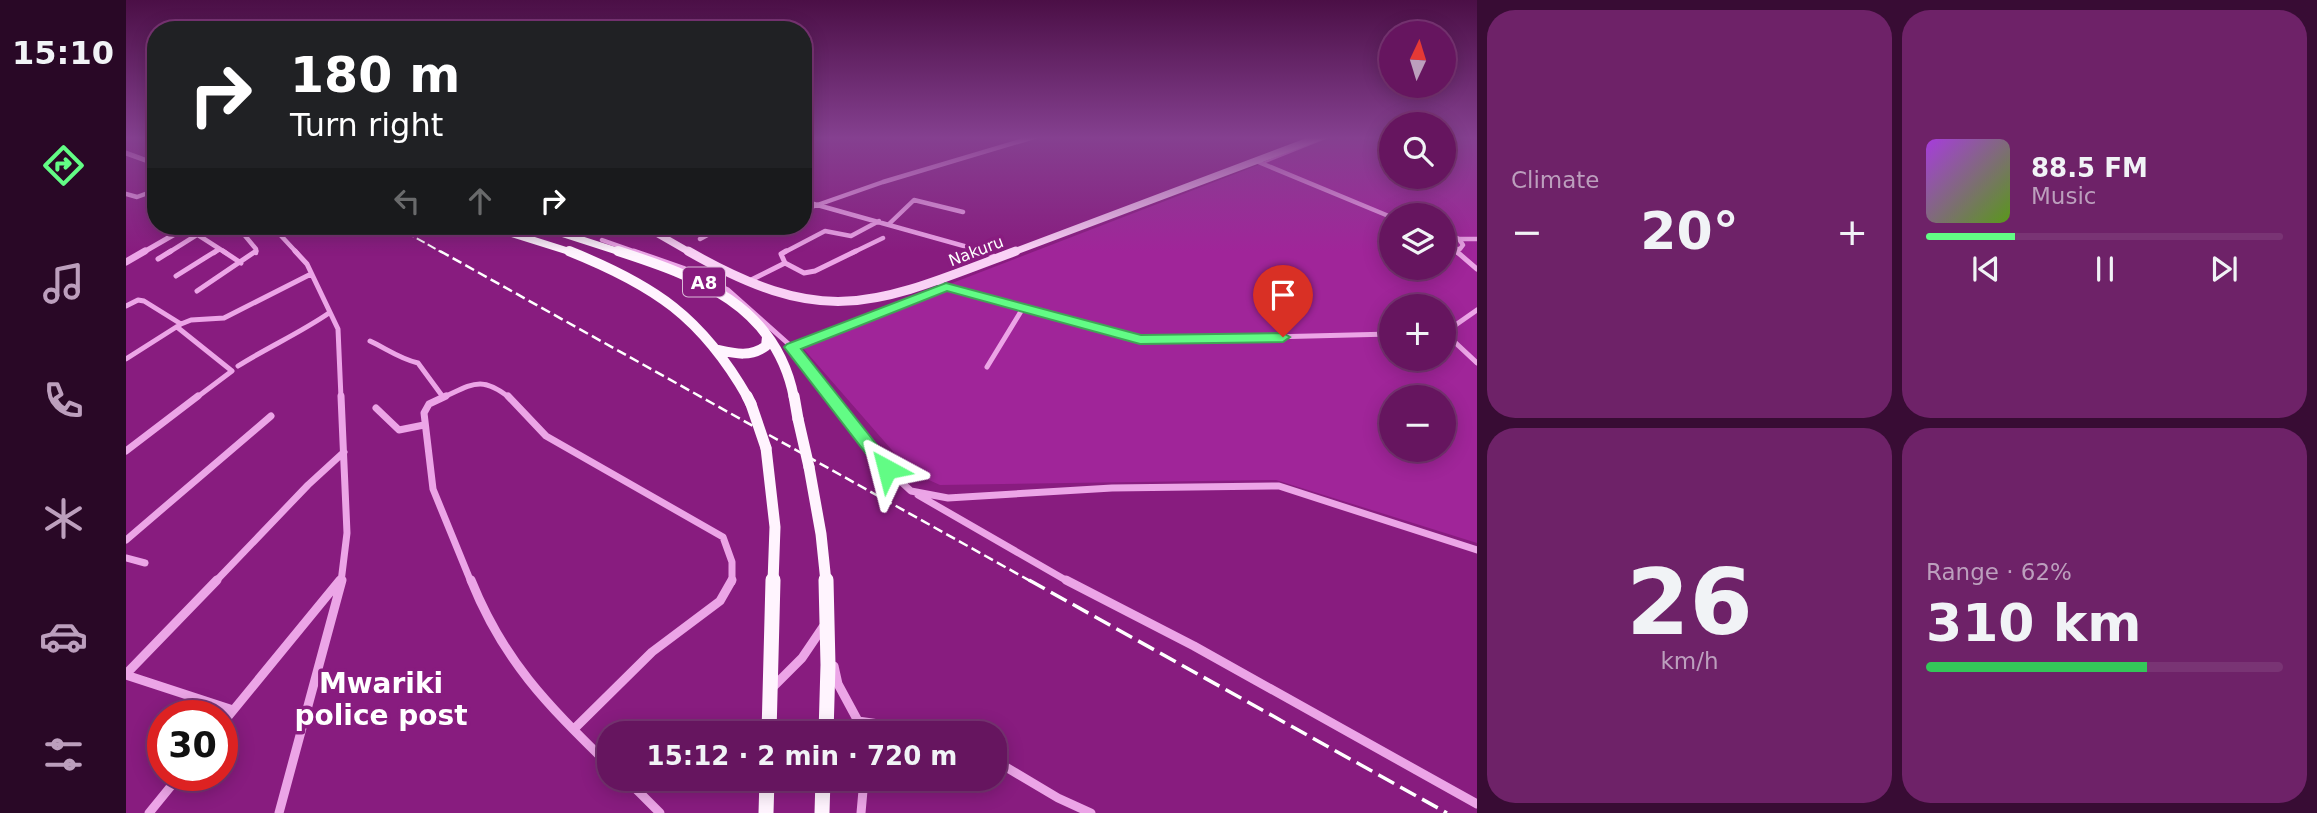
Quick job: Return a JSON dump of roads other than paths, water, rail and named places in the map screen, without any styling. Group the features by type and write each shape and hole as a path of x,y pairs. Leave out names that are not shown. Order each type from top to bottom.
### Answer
{"highway":[{"name":"A8","path":"515,235 596,262 641,283 684,312 719,350 751,404 766,448 775,527 769,721"},
{"name":"A8","path":"571,235 680,271 710,285 747,314 782,355 822,529 831,649 827,721"},
{"path":"719,350 746,355 757,353 766,346 767,337"},
{"path":"766,813 767,791"},
{"path":"822,813 823,791"}],"main road":[{"name":"Nakuru","path":"661,235 747,282 793,300 852,304 883,299 936,281 1219,175"}],"street":[{"path":"814,204 909,175"},
{"path":"1290,175 1379,211"},
{"path":"126,194 137,197 147,193"},
{"path":"889,224 914,200 963,212"},
{"path":"814,204 987,252 996,258"},
{"path":"879,221 850,236 825,231 781,254 785,263 804,273 815,271 883,238"},
{"path":"126,262 173,235"},
{"path":"158,259 198,235 240,263"},
{"path":"197,292 256,253 256,249 244,235"},
{"path":"279,813 343,576 347,533 338,329 307,264 280,235"},
{"path":"700,239 707,235"},
{"path":"1456,238 1477,239"},
{"path":"1456,250 1463,247 1459,239"},
{"path":"602,240 683,268 727,290 792,347 887,469 911,491 1037,565 1194,646 1477,804"},
{"path":"176,276 220,249"},
{"path":"1456,251 1477,269"},
{"path":"747,282 785,263"},
{"path":"126,359 191,320 224,318 311,274"},
{"path":"936,281 946,287 1140,340 1379,334"},
{"path":"792,347 946,287"},
{"path":"126,306 138,300 144,301 179,326 232,371 126,451"},
{"path":"987,367 1023,308"},
{"path":"1456,325 1477,310"},
{"path":"238,366 267,347 303,331 329,313"},
{"path":"370,341 390,350 400,359 418,363 443,397"},
{"path":"1456,344 1477,363"},
{"path":"574,729 680,629 720,600 730,588 734,568 731,553 723,537 546,436 516,403 494,385 481,382 443,397 427,407 424,425 433,489 485,615 517,668 574,729 597,753"},
{"path":"376,408 399,430 424,425"},
{"path":"126,540 271,416"},
{"path":"203,700 126,674 308,485 344,452"},
{"path":"911,491 948,498 1112,488 1279,486 1477,550"},
{"path":"126,558 145,563"},
{"path":"238,704 343,576"},
{"path":"770,690 782,681 802,658 828,620"},
{"path":"831,649 838,684 858,720 866,721"},
{"path":"1007,769 1058,798 1091,813"},
{"path":"149,813 167,791"},
{"path":"638,791 660,813"},
{"path":"861,813 863,791"}],"railway":[{"path":"411,235 443,253"},
{"path":"440,251 1032,582"},
{"path":"1029,580 1447,813"}],"district":[{"name":"Mwariki police post","path":"381,699"}]}
